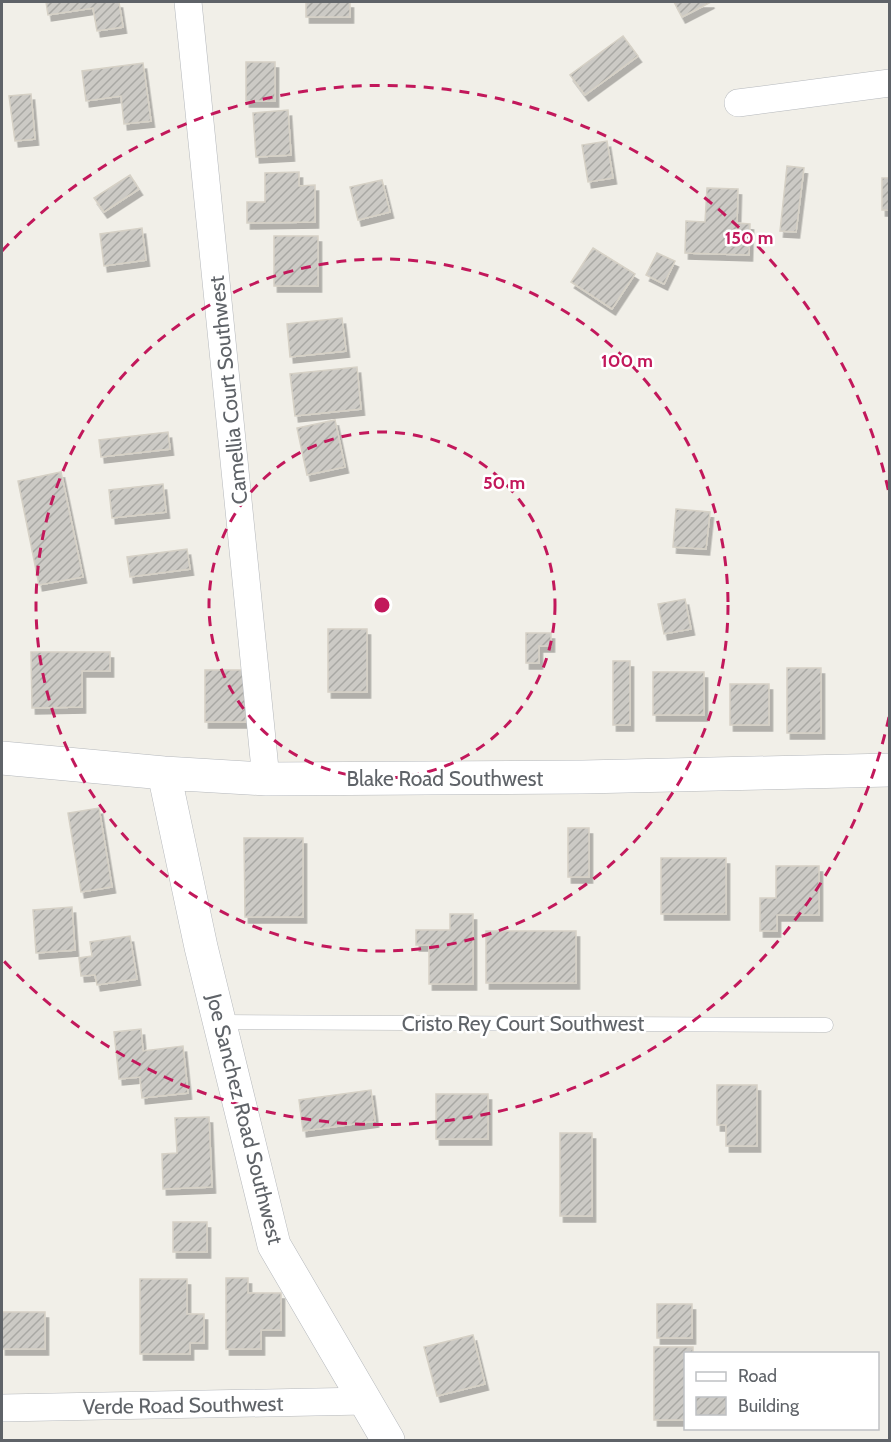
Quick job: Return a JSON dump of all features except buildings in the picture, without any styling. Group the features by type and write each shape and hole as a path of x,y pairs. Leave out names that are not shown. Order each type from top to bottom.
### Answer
{"street":[{"name":"Camellia Court Southwest","path":"188,2 266,779"},
{"path":"738,103 890,82"},
{"name":"Blake Road Southwest","path":"2,758 164,773 266,779 583,777 890,770"},
{"name":"Joe Sanchez Road Southwest","path":"164,773 201,946 274,1245 388,1440"},
{"name":"Verde Road Southwest","path":"2,1408 365,1401"}],"lane":[{"name":"Cristo Rey Court Southwest","path":"219,1022 826,1025"}]}
